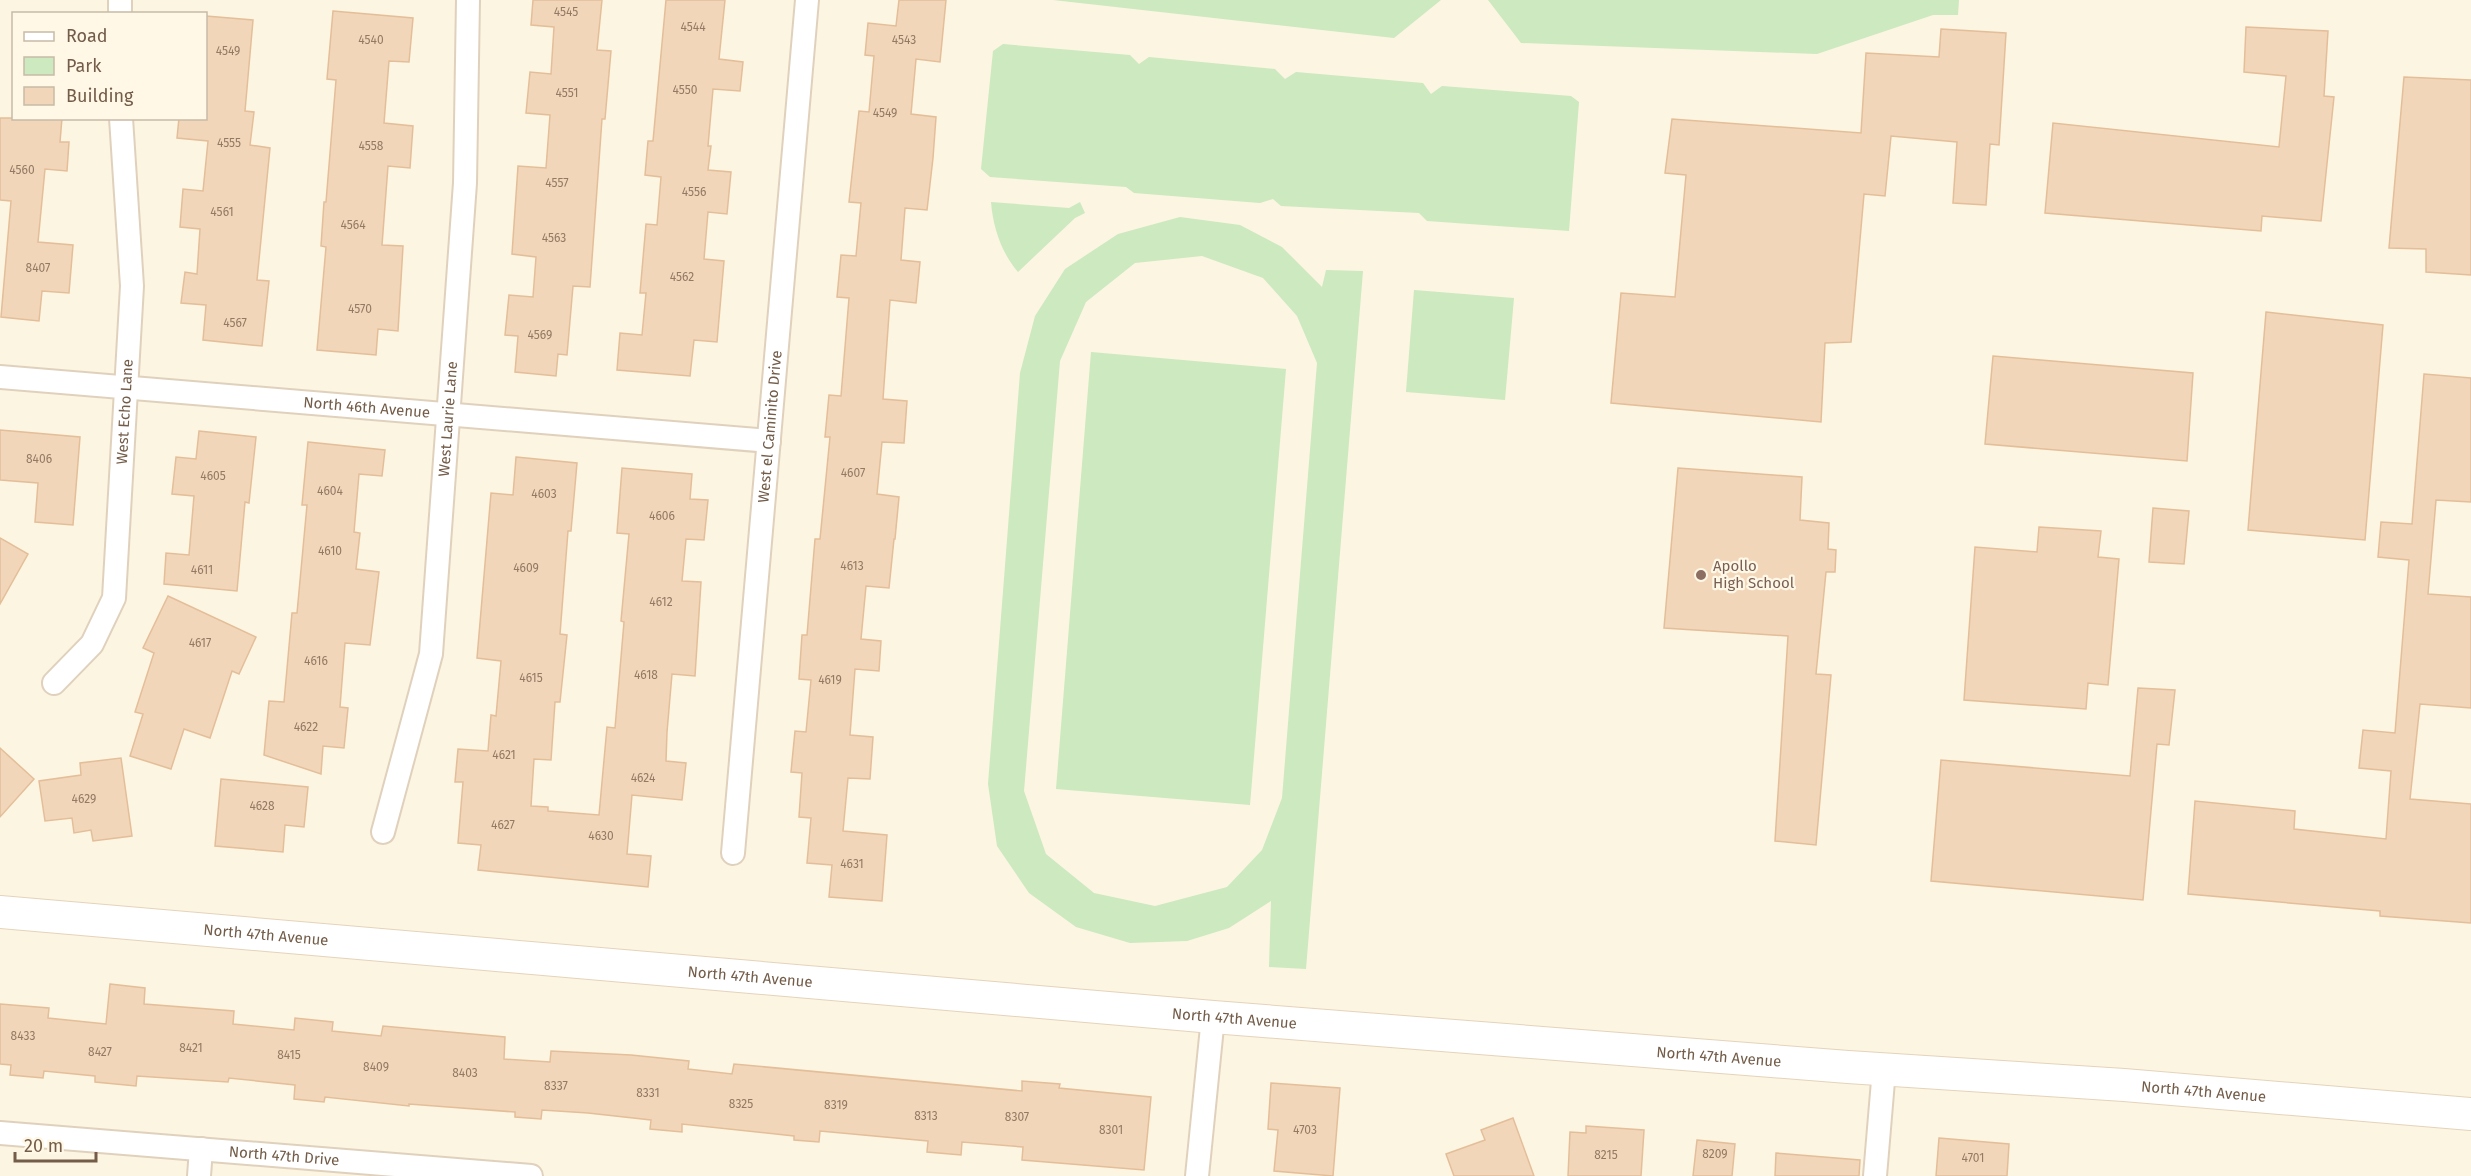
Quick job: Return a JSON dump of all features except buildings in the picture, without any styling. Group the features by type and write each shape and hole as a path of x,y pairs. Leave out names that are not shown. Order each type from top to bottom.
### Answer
{"street":[{"name":"West Laurie Lane","path":"383,832 431,654 465,183 468,0"},
{"name":"West el Caminito Drive","path":"733,853 807,0"},
{"name":"West Echo Lane","path":"54,683 92,644 114,598 128,389 132,286 121,120"},
{"name":"North 46th Avenue","path":"0,377 769,441"},
{"name":"North 47th Avenue","path":"0,912 1213,1017 1884,1069 2124,1085 2471,1114"},
{"path":"1197,1176 1213,1017"},
{"path":"1875,1176 1884,1069"},
{"name":"North 47th Drive","path":"0,1132 531,1176"},
{"path":"199,1176 201,1149"}],"green space":[{"path":"1053,0 1441,0 1394,38"},
{"path":"1488,0 1959,0 1958,15 1933,15 1817,54 1521,43"},
{"path":"1003,44 1130,55 1139,64 1149,57 1275,69 1285,79 1296,72 1423,83 1431,94 1442,86 1571,96 1579,102 1569,231 1427,221 1419,213 1281,206 1273,199 1260,203 1134,193 1126,187 990,177 981,169 993,51"},
{"path":"991,202 1069,208 1080,202 1085,213 1075,218 1018,272 999,239"},
{"path":"1180,217 1240,225 1282,247 1322,287 1326,270 1363,271 1306,969 1269,967 1271,901 1229,928 1187,941 1130,943 1076,927 1029,893 997,846 988,784 1020,373 1035,316 1065,269 1118,234","holes":["1202,256 1263,278 1297,316 1317,363 1282,798 1262,850 1227,887 1155,906 1094,893 1046,854 1024,791 1060,361 1086,302 1135,263"]},
{"path":"1414,290 1514,298 1505,400 1406,392"},
{"path":"1091,352 1286,369 1250,805 1056,789"}],"place":[{"name":"Apollo High School","path":"1701,575"}]}
